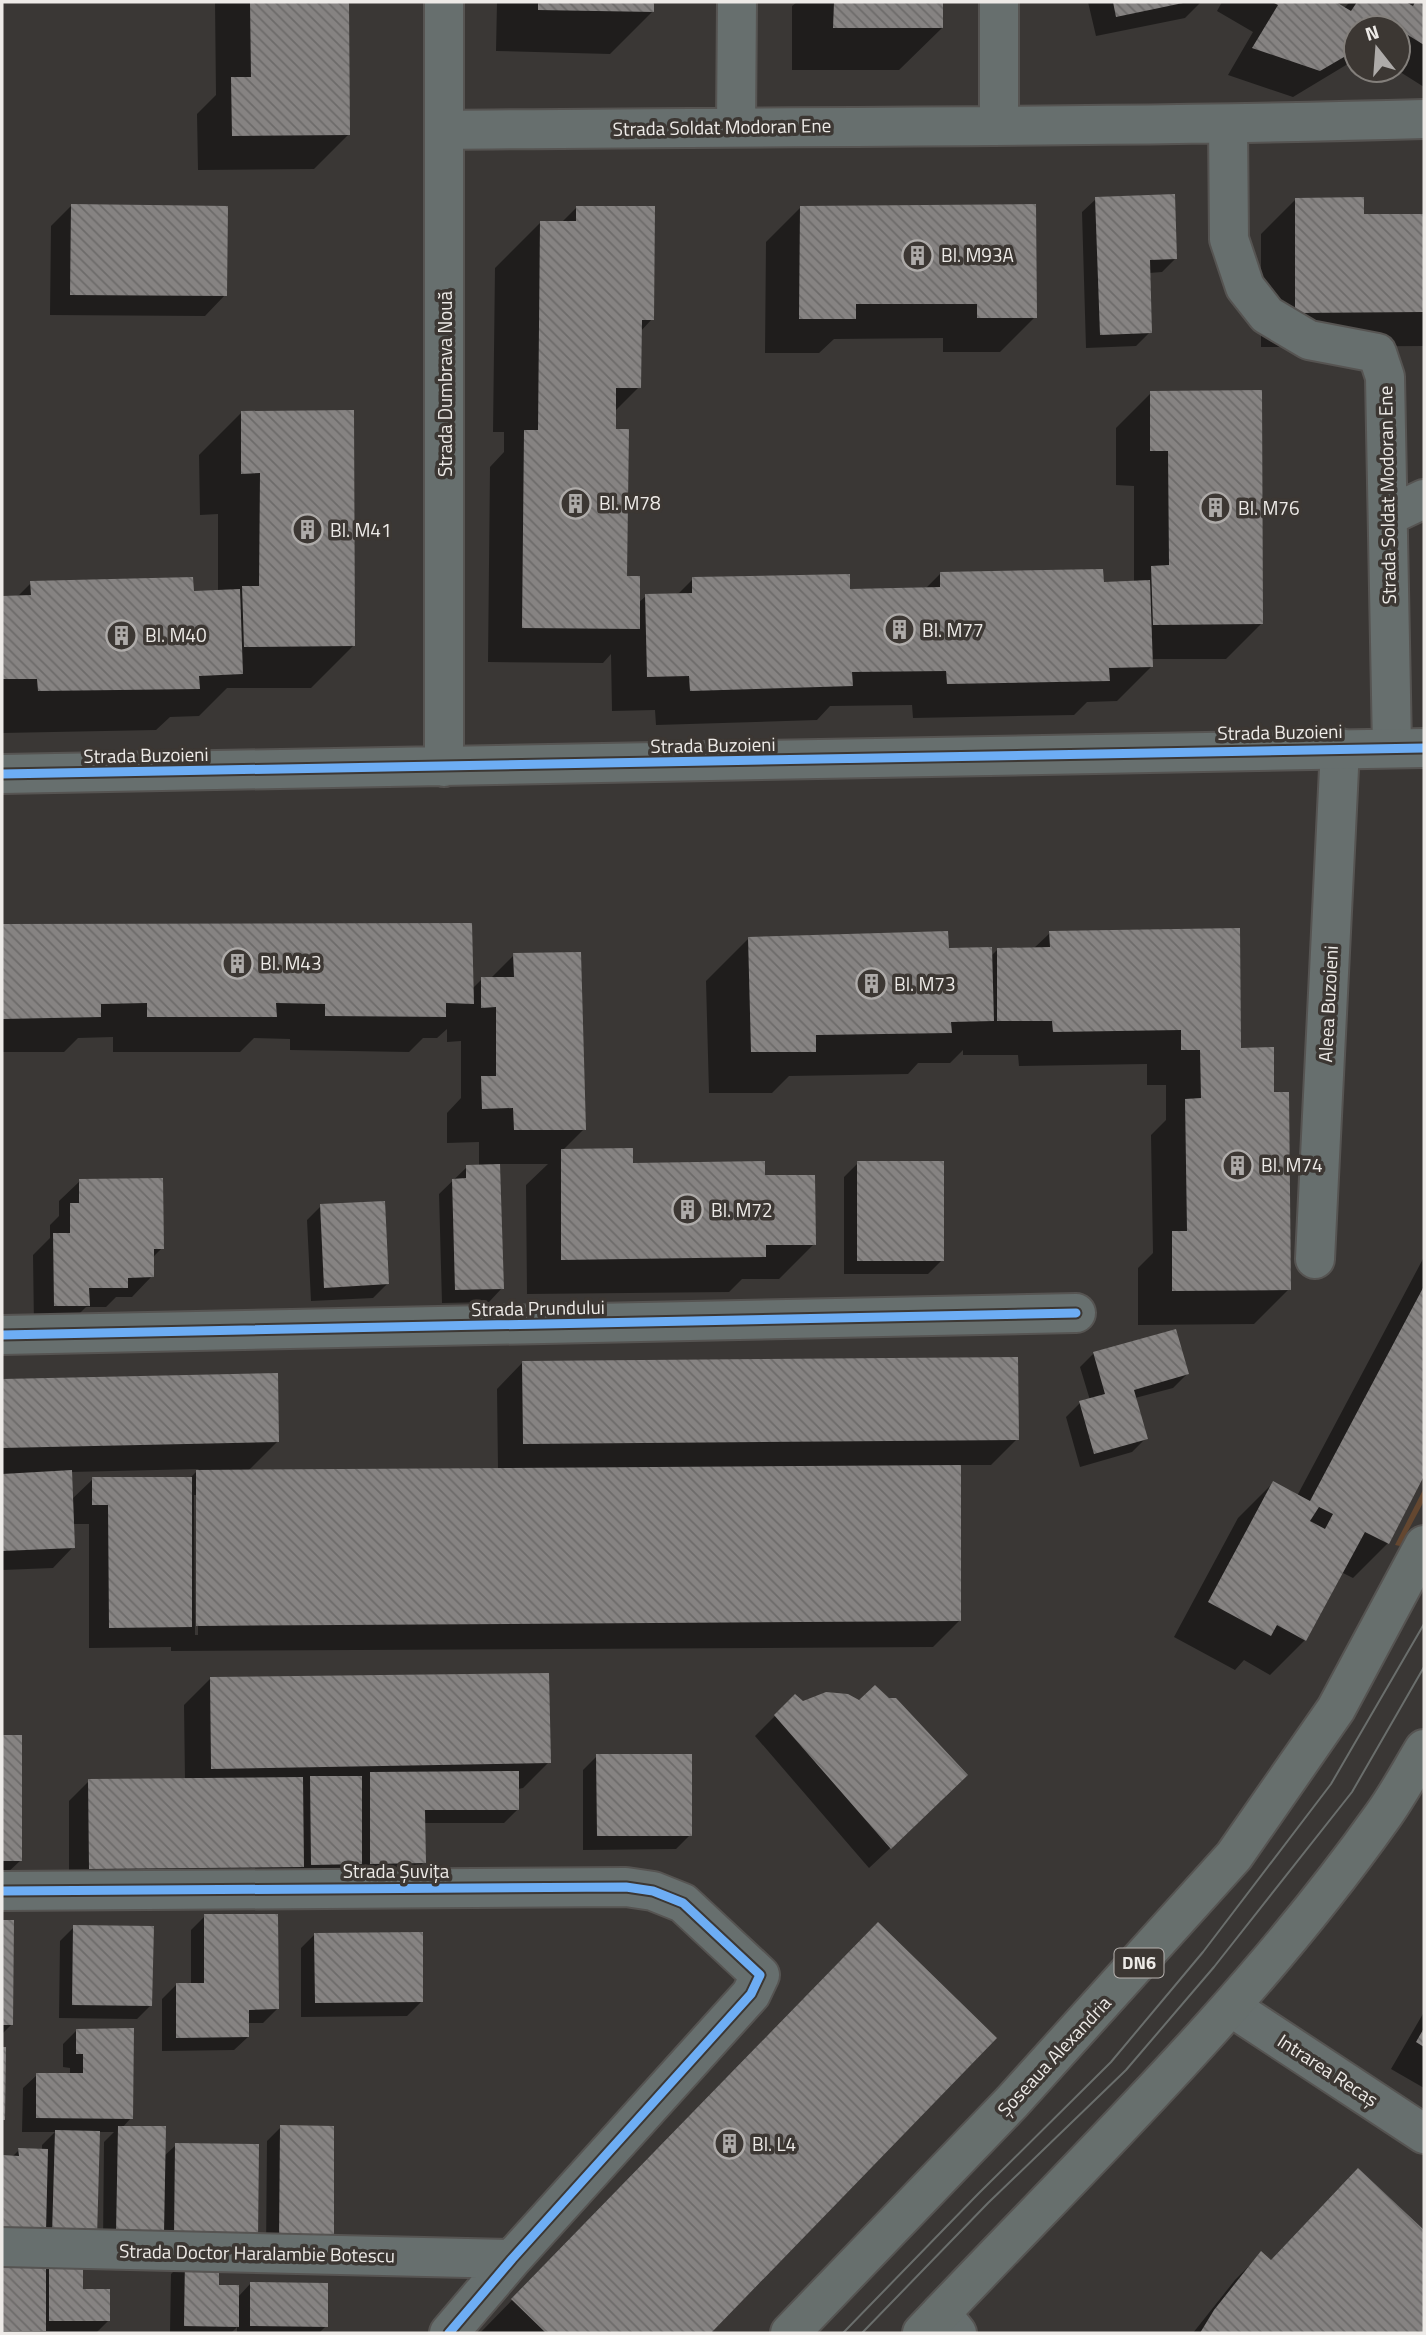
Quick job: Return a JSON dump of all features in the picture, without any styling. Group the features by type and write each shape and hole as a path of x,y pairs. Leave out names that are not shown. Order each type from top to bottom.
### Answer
{"main road":[{"name":"Șoseaua Alexandria","path":"790,2333 1012,2102 1234,1856 1336,1709 1424,1545"},
{"path":"940,2326 1231,2007 1328,1889 1384,1815 1424,1749"}],"street":[{"name":"Strada Dumbrava Nouă","path":"444,2 444,767"},
{"path":"736,126 737,2"},
{"path":"999,2 999,125"},
{"name":"Strada Soldat Modoran Ene","path":"445,130 1228,124 1424,119"},
{"name":"Strada Soldat Modoran Ene","path":"1228,124 1229,239 1245,287 1267,315 1309,340 1377,353 1385,377 1388,516 1408,747"},
{"path":"1388,516 1424,499"},
{"name":"Strada Buzoieni","path":"2,774 1408,747"},
{"name":"Aleea Buzoieni","path":"1315,1259 1340,748"},
{"name":"Strada Prundului","path":"2,1335 259,1332 1076,1313"},
{"name":"Strada Șuvița","path":"2,1891 626,1887 653,1891 683,1903 760,1975 751,1994 512,2259"},
{"name":"Intrarea Recaș","path":"1231,2007 1424,2134"},
{"name":"Strada Doctor Haralambie Botescu","path":"2,2247 512,2259"},
{"path":"449,2333 512,2259"}],"shaded area":[{"path":"1424,1488 1424,1501 1400,1546 1395,1545"}],"building":[{"path":"250,2 349,2 350,135 232,136 231,77 251,77"},
{"path":"538,2 654,2 654,12 538,10"},
{"path":"834,2 943,2 943,28 833,28"},
{"path":"1113,2 1183,2 1183,3 1116,17"},
{"path":"1272,2 1336,2 1351,11 1357,2 1406,2 1413,6 1415,2 1424,2 1424,45 1412,38 1412,14 1342,14 1342,58 1320,71 1252,48 1278,5"},
{"path":"1175,194 1177,259 1150,260 1152,333 1100,335 1095,197"},
{"path":"1364,197 1364,214 1424,214 1424,312 1295,313 1295,198"},
{"path":"71,204 228,206 227,296 70,295"},
{"name":"Bl. M93A","path":"1036,204 1037,318 977,318 977,304 856,304 856,319 799,319 800,206"},
{"path":"576,206 655,206 654,320 642,320 641,388 616,388 616,429 629,429 627,576 640,576 640,629 522,628 524,430 538,430 540,221 576,221"},
{"name":"Bl. M76","path":"1262,390 1263,624 1153,625 1151,566 1169,565 1168,451 1150,451 1150,391"},
{"name":"Bl. M41","path":"354,410 355,646 244,647 242,586 259,586 260,473 241,474 241,411"},
{"name":"Bl. M77","path":"1103,569 1104,582 1150,580 1153,667 1109,668 1110,681 947,684 946,671 852,672 853,686 690,691 689,676 647,677 645,594 692,593 692,577 850,574 850,589 940,587 940,572"},
{"name":"Bl. M40","path":"193,577 194,591 240,589 243,674 199,676 200,689 38,691 37,679 2,679 2,596 31,595 30,581"},
{"name":"Bl. M43","path":"472,923 474,1004 446,1003 446,1017 325,1016 325,1004 276,1003 277,1017 147,1017 147,1003 101,1004 101,1017 2,1019 2,924"},
{"name":"Bl. M74","path":"1240,928 1241,1048 1274,1047 1274,1092 1289,1092 1291,1290 1172,1291 1172,1231 1187,1231 1185,1099 1201,1098 1200,1050 1181,1050 1181,1030 1053,1032 1052,1021 997,1021 997,948 1050,947 1049,931"},
{"name":"Bl. M73","path":"948,931 949,948 992,947 994,1021 951,1022 952,1033 816,1035 816,1052 751,1052 748,937"},
{"path":"581,952 586,1130 514,1130 513,1108 482,1109 481,1076 496,1076 496,1007 481,1008 481,977 514,977 513,953"},
{"name":"Bl. M72","path":"633,1148 633,1163 765,1161 765,1175 815,1175 816,1245 766,1245 766,1257 561,1260 561,1149"},
{"path":"857,1161 944,1161 944,1261 857,1261"},
{"path":"500,1164 504,1289 455,1290 452,1179 466,1178 466,1165"},
{"path":"163,1178 164,1249 154,1249 154,1277 128,1278 128,1288 89,1288 90,1306 54,1306 53,1233 70,1233 70,1203 79,1203 79,1179"},
{"path":"385,1201 389,1284 324,1288 320,1204"},
{"path":"1424,1286 1424,1476 1389,1544 1365,1532 1306,1641 1277,1625 1271,1636 1208,1602 1273,1481 1310,1501","holes":["1319,1507 1333,1514 1325,1529 1310,1521"]},
{"path":"1176,1329 1189,1374 1134,1390 1148,1439 1094,1454 1079,1401 1105,1394 1093,1352"},
{"path":"1018,1357 1019,1440 523,1444 522,1361"},
{"path":"278,1373 279,1442 2,1448 2,1379"},
{"path":"961,1465 961,1621 196,1626 196,1470"},
{"path":"72,1470 75,1548 2,1551 2,1474"},
{"path":"92,1477 192,1477 192,1627 109,1628 108,1505 92,1505"},
{"path":"549,1673 551,1763 211,1769 210,1677"},
{"path":"875,1685 889,1698 896,1698 968,1775 891,1849 774,1715 795,1694 803,1701 826,1692 848,1694 859,1700"},
{"path":"2,1735 22,1735 22,1861 2,1861"},
{"path":"596,1754 692,1754 692,1836 597,1836"},
{"path":"519,1771 519,1810 425,1810 426,1863 370,1864 370,1772"},
{"path":"310,1776 362,1776 362,1864 311,1865"},
{"path":"303,1777 304,1867 89,1869 88,1779"},
{"path":"204,1914 278,1914 279,2009 249,2010 249,2037 176,2038 176,1983 204,1983"},
{"path":"2,1920 14,1920 13,2025 2,2025"},
{"name":"Bl. L4","path":"878,1922 997,2038 711,2333 546,2333 511,2299"},
{"path":"73,1925 154,1926 152,2006 72,2005"},
{"path":"423,1932 423,2002 315,2003 314,1933"},
{"path":"134,2028 133,2119 36,2118 36,2073 83,2073 83,2054 76,2054 76,2029"},
{"path":"1424,2028 1424,2047 1416,2042"},
{"path":"2,2047 6,2047 5,2120 2,2120"},
{"path":"280,2125 334,2126 334,2240 279,2240"},
{"path":"118,2126 166,2126 164,2233 116,2233"},
{"path":"55,2130 100,2131 97,2237 52,2235"},
{"path":"175,2143 259,2144 258,2239 174,2238"},
{"path":"18,2148 48,2149 46,2231 2,2230 2,2155 19,2156"},
{"path":"1358,2168 1424,2230 1424,2333 1200,2333 1214,2310 1261,2251 1271,2260"},
{"path":"185,2258 219,2259 219,2285 239,2285 239,2327 184,2326"},
{"path":"2,2261 46,2262 46,2331 2,2331"},
{"path":"49,2264 83,2264 83,2289 110,2289 110,2321 49,2321"},
{"path":"250,2282 328,2283 328,2327 250,2326"}],"tram line":[{"path":"843,2333 1111,2062 1203,1952 1331,1784 1424,1624"},
{"path":"862,2333 988,2203 1126,2070 1214,1967 1352,1792 1424,1667"}],"cycle path":[{"path":"2,774 1424,748"},
{"path":"2,1335 1076,1313"},
{"path":"2,1891 626,1887 653,1891 683,1903 760,1975 751,1994 512,2259 449,2333"}],"place":[{"name":"Bl. M93A","path":"918,255"},
{"name":"Bl. M78","path":"576,503"},
{"name":"Bl. M76","path":"1215,508"},
{"name":"Bl. M41","path":"307,530"},
{"name":"Bl. M77","path":"899,630"},
{"name":"Bl. M40","path":"122,635"},
{"name":"Bl. M43","path":"237,963"},
{"name":"Bl. M73","path":"871,984"},
{"name":"Bl. M74","path":"1238,1165"},
{"name":"Bl. M72","path":"688,1210"},
{"name":"Bl. L4","path":"729,2144"}]}
